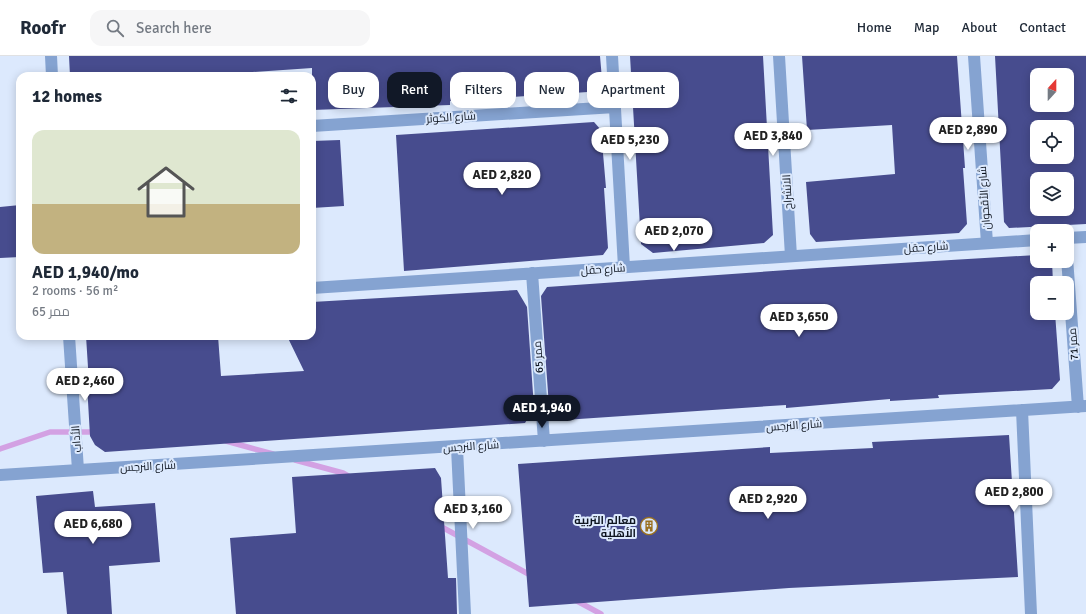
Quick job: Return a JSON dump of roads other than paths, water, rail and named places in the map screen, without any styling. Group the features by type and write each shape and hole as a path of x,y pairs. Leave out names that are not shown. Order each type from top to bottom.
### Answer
{"street":[{"path":"51,56 52,72"},
{"path":"612,56 613,72"},
{"name":"الانشراح","path":"779,56 791,256"},
{"name":"شارع الأقحوان","path":"974,56 987,243"},
{"name":"شارع الكوثر","path":"316,126 599,108"},
{"path":"615,108 624,267"},
{"path":"1074,238 1086,237"},
{"name":"شارع حقل","path":"316,288 1030,240"},
{"name":"ممر 71","path":"1068,268 1082,407"},
{"name":"ممر 65","path":"532,273 544,441"},
{"name":"الأداب","path":"69,340 78,470"},
{"name":"شارع النرجس","path":"0,475 457,448 544,441 1082,407"},
{"path":"1022,410 1031,614"},
{"path":"457,448 465,614"}],"waterway":[{"path":"0,449 50,432 96,432"},
{"path":"226,441 273,454"},
{"path":"295,460 343,473 350,477"},
{"path":"438,525 532,576"},
{"path":"575,600 601,614"}],"place":[{"name":"معالم التربية الأهلية","path":"649,526"}]}
